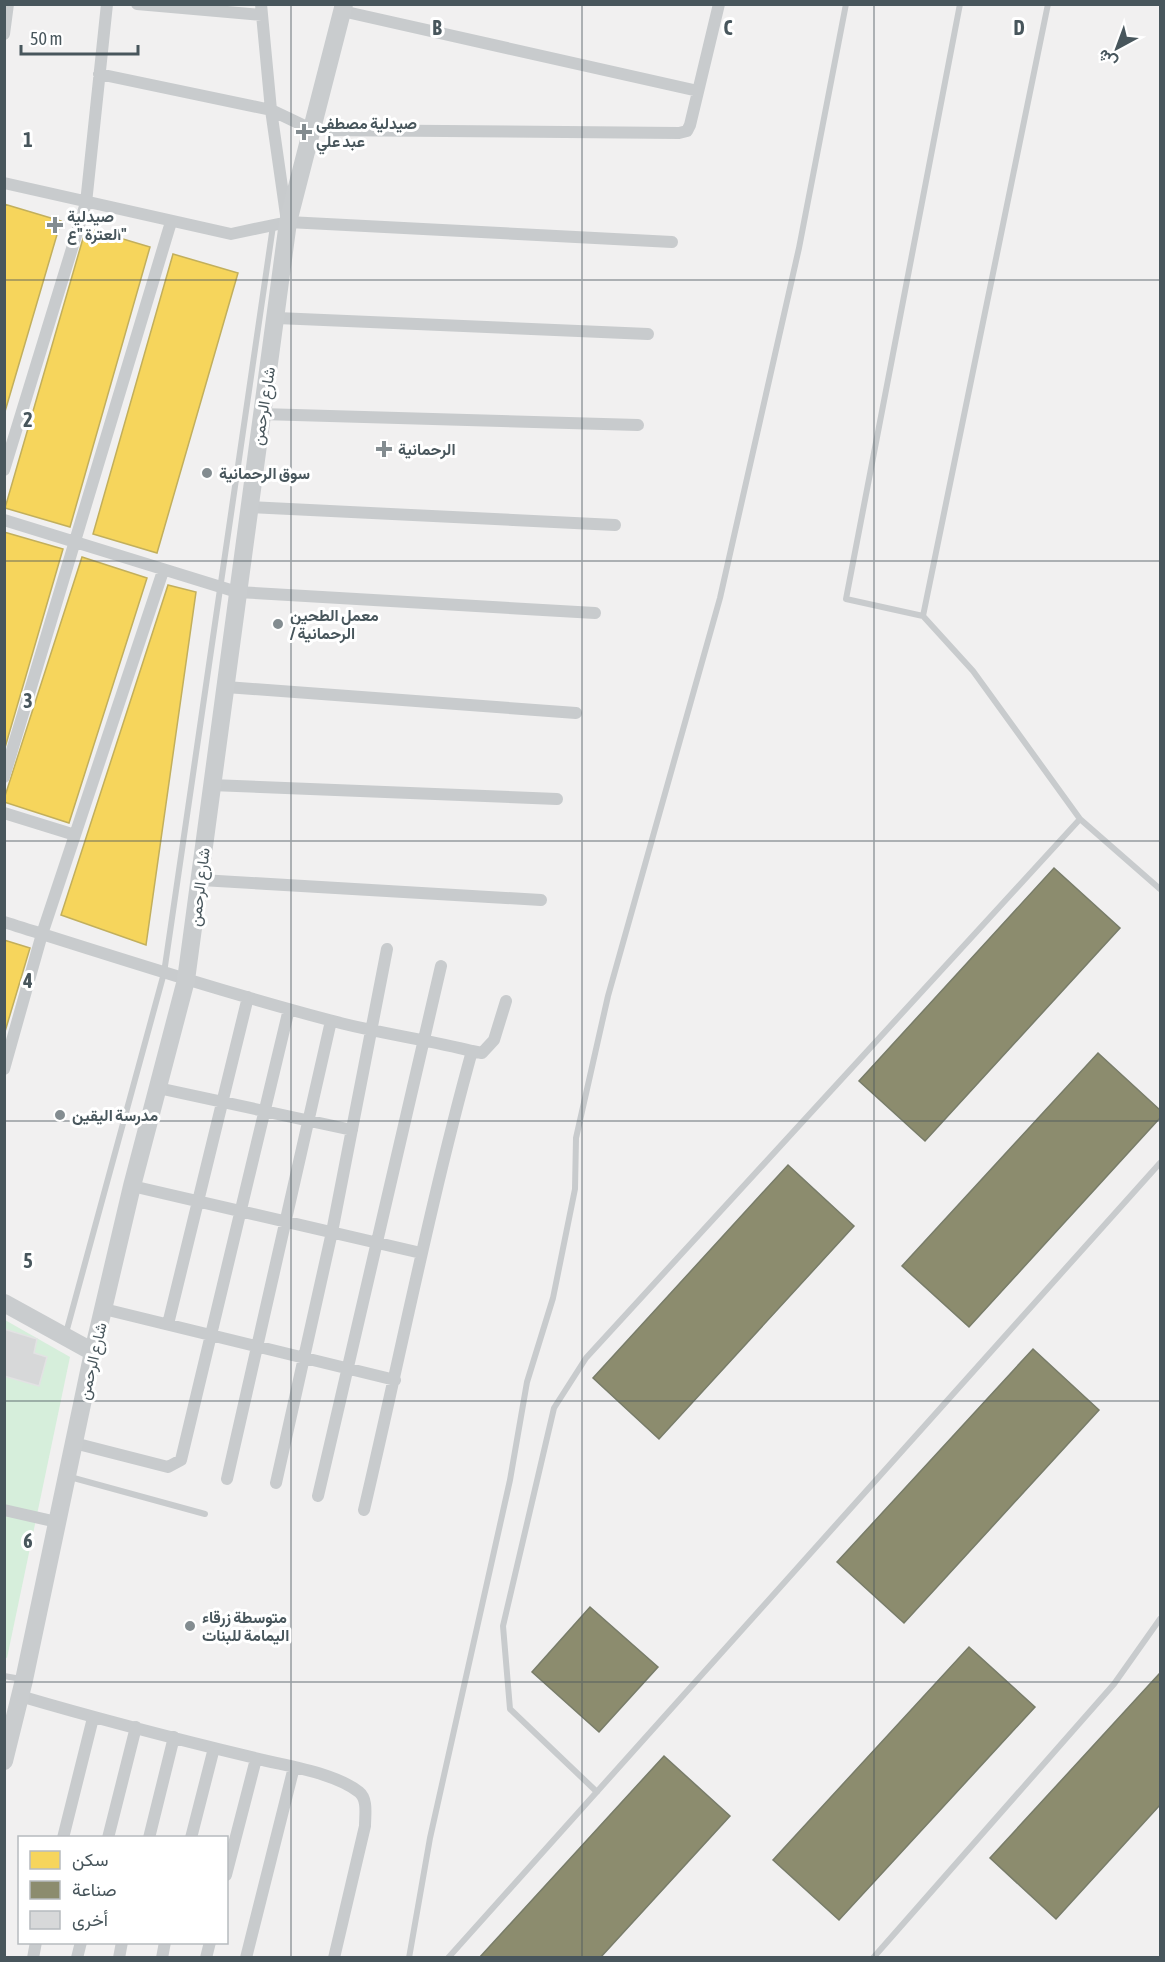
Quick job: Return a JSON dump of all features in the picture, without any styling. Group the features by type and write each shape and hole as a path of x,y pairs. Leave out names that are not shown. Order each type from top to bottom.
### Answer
{"street":[{"path":"4,34 8,4"},
{"path":"4,470 86,203 107,4"},
{"path":"137,4 262,10 280,224"},
{"path":"99,74 271,110 313,130 679,133 687,131 690,125 719,4"},
{"path":"343,8 698,91"},
{"name":"شارع الرحمن","path":"4,1761 22,1688 93,1352 132,1186 186,980 226,687 229,590 248,507 276,318 280,224 313,130 343,8"},
{"path":"4,183 231,234 280,224 672,242"},
{"path":"4,777 171,222"},
{"path":"276,318 648,334"},
{"path":"261,414 638,424"},
{"path":"248,507 615,525"},
{"path":"4,520 229,590 595,613"},
{"path":"4,1069 42,934 163,571"},
{"path":"226,687 576,714"},
{"path":"211,785 557,799"},
{"path":"4,813 75,834"},
{"path":"201,880 541,900"},
{"path":"4,922 186,980 331,1021 426,1039 482,1053 490,1048 506,1001"},
{"path":"276,1483 332,1232 387,949"},
{"path":"318,1496 426,1039 441,966"},
{"path":"168,1324 248,997"},
{"path":"74,1443 168,1467 175,1466 181,1460 289,1009"},
{"path":"227,1479 331,1021"},
{"path":"364,1510 421,1253 472,1051"},
{"path":"158,1088 352,1130"},
{"path":"132,1186 421,1253"},
{"path":"4,1303 93,1352"},
{"path":"104,1309 394,1380"},
{"path":"4,1510 57,1522"},
{"path":"22,1688 93,1718 294,1767 343,1782 361,1793 365,1805 365,1826 334,1958"},
{"path":"64,1836 93,1718"},
{"path":"109,1836 136,1727"},
{"path":"149,1836 174,1737"},
{"path":"192,1836 214,1748"},
{"path":"228,1867 256,1759"},
{"path":"246,1958 294,1767"}],"lane":[{"path":"409,1958 430,1838 510,1480 527,1382 553,1298 575,1189 576,1138 608,996 720,598 799,248 846,4"},
{"path":"960,4 846,598 923,616 973,671 1080,819 1161,889"},
{"path":"923,616 1048,4"},
{"path":"65,1337 164,973 229,590 280,224"},
{"path":"597,1792 510,1709 502,1626 554,1408 586,1358 1080,819"},
{"path":"448,1958 1161,1162"},
{"path":"67,1476 205,1514"},
{"path":"873,1958 1114,1684 1161,1619"},
{"path":"4,1676 22,1688"}],"green space":[{"path":"5,1320 70,1357 7,1658 5,1657"}],"building: سكن":[{"path":"4,204 61,221 4,415"},
{"path":"86,228 150,247 70,527 5,508"},
{"path":"173,254 238,273 157,553 93,534"},
{"path":"4,532 63,549 4,751"},
{"path":"82,557 147,578 69,823 4,802 4,799"},
{"path":"168,585 196,592 146,945 61,915"},
{"path":"4,940 30,948 4,1035"}],"building: صناعة":[{"path":"1054,868 1120,928 925,1141 859,1081"},
{"path":"1098,1053 1160,1110 1160,1118 969,1327 902,1266"},
{"path":"788,1165 854,1226 659,1439 593,1378"},
{"path":"1033,1349 1099,1410 904,1623 837,1562"},
{"path":"590,1607 658,1667 599,1732 532,1672"},
{"path":"969,1647 1035,1707 839,1920 773,1860"},
{"path":"1160,1673 1160,1805 1056,1919 990,1858"},
{"path":"664,1756 730,1816 600,1958 479,1958"}],"building: أخرى":[{"path":"4,1329 37,1339 34,1353 47,1357 39,1386 4,1376"}],"place":[{"name":"صيدلية مصطفى عبد علي","path":"304,132"},
{"name":"صيدلية العترة \"ع\"","path":"55,225"},
{"name":"الرحمانية","path":"384,449"},
{"name":"سوق الرحمانية","path":"207,473"},
{"name":"معمل الطحين / الرحمانية","path":"278,624"},
{"name":"مدرسة اليقين","path":"60,1115"},
{"name":"متوسطة زرقاء اليمامة للبنات","path":"190,1626"}]}
